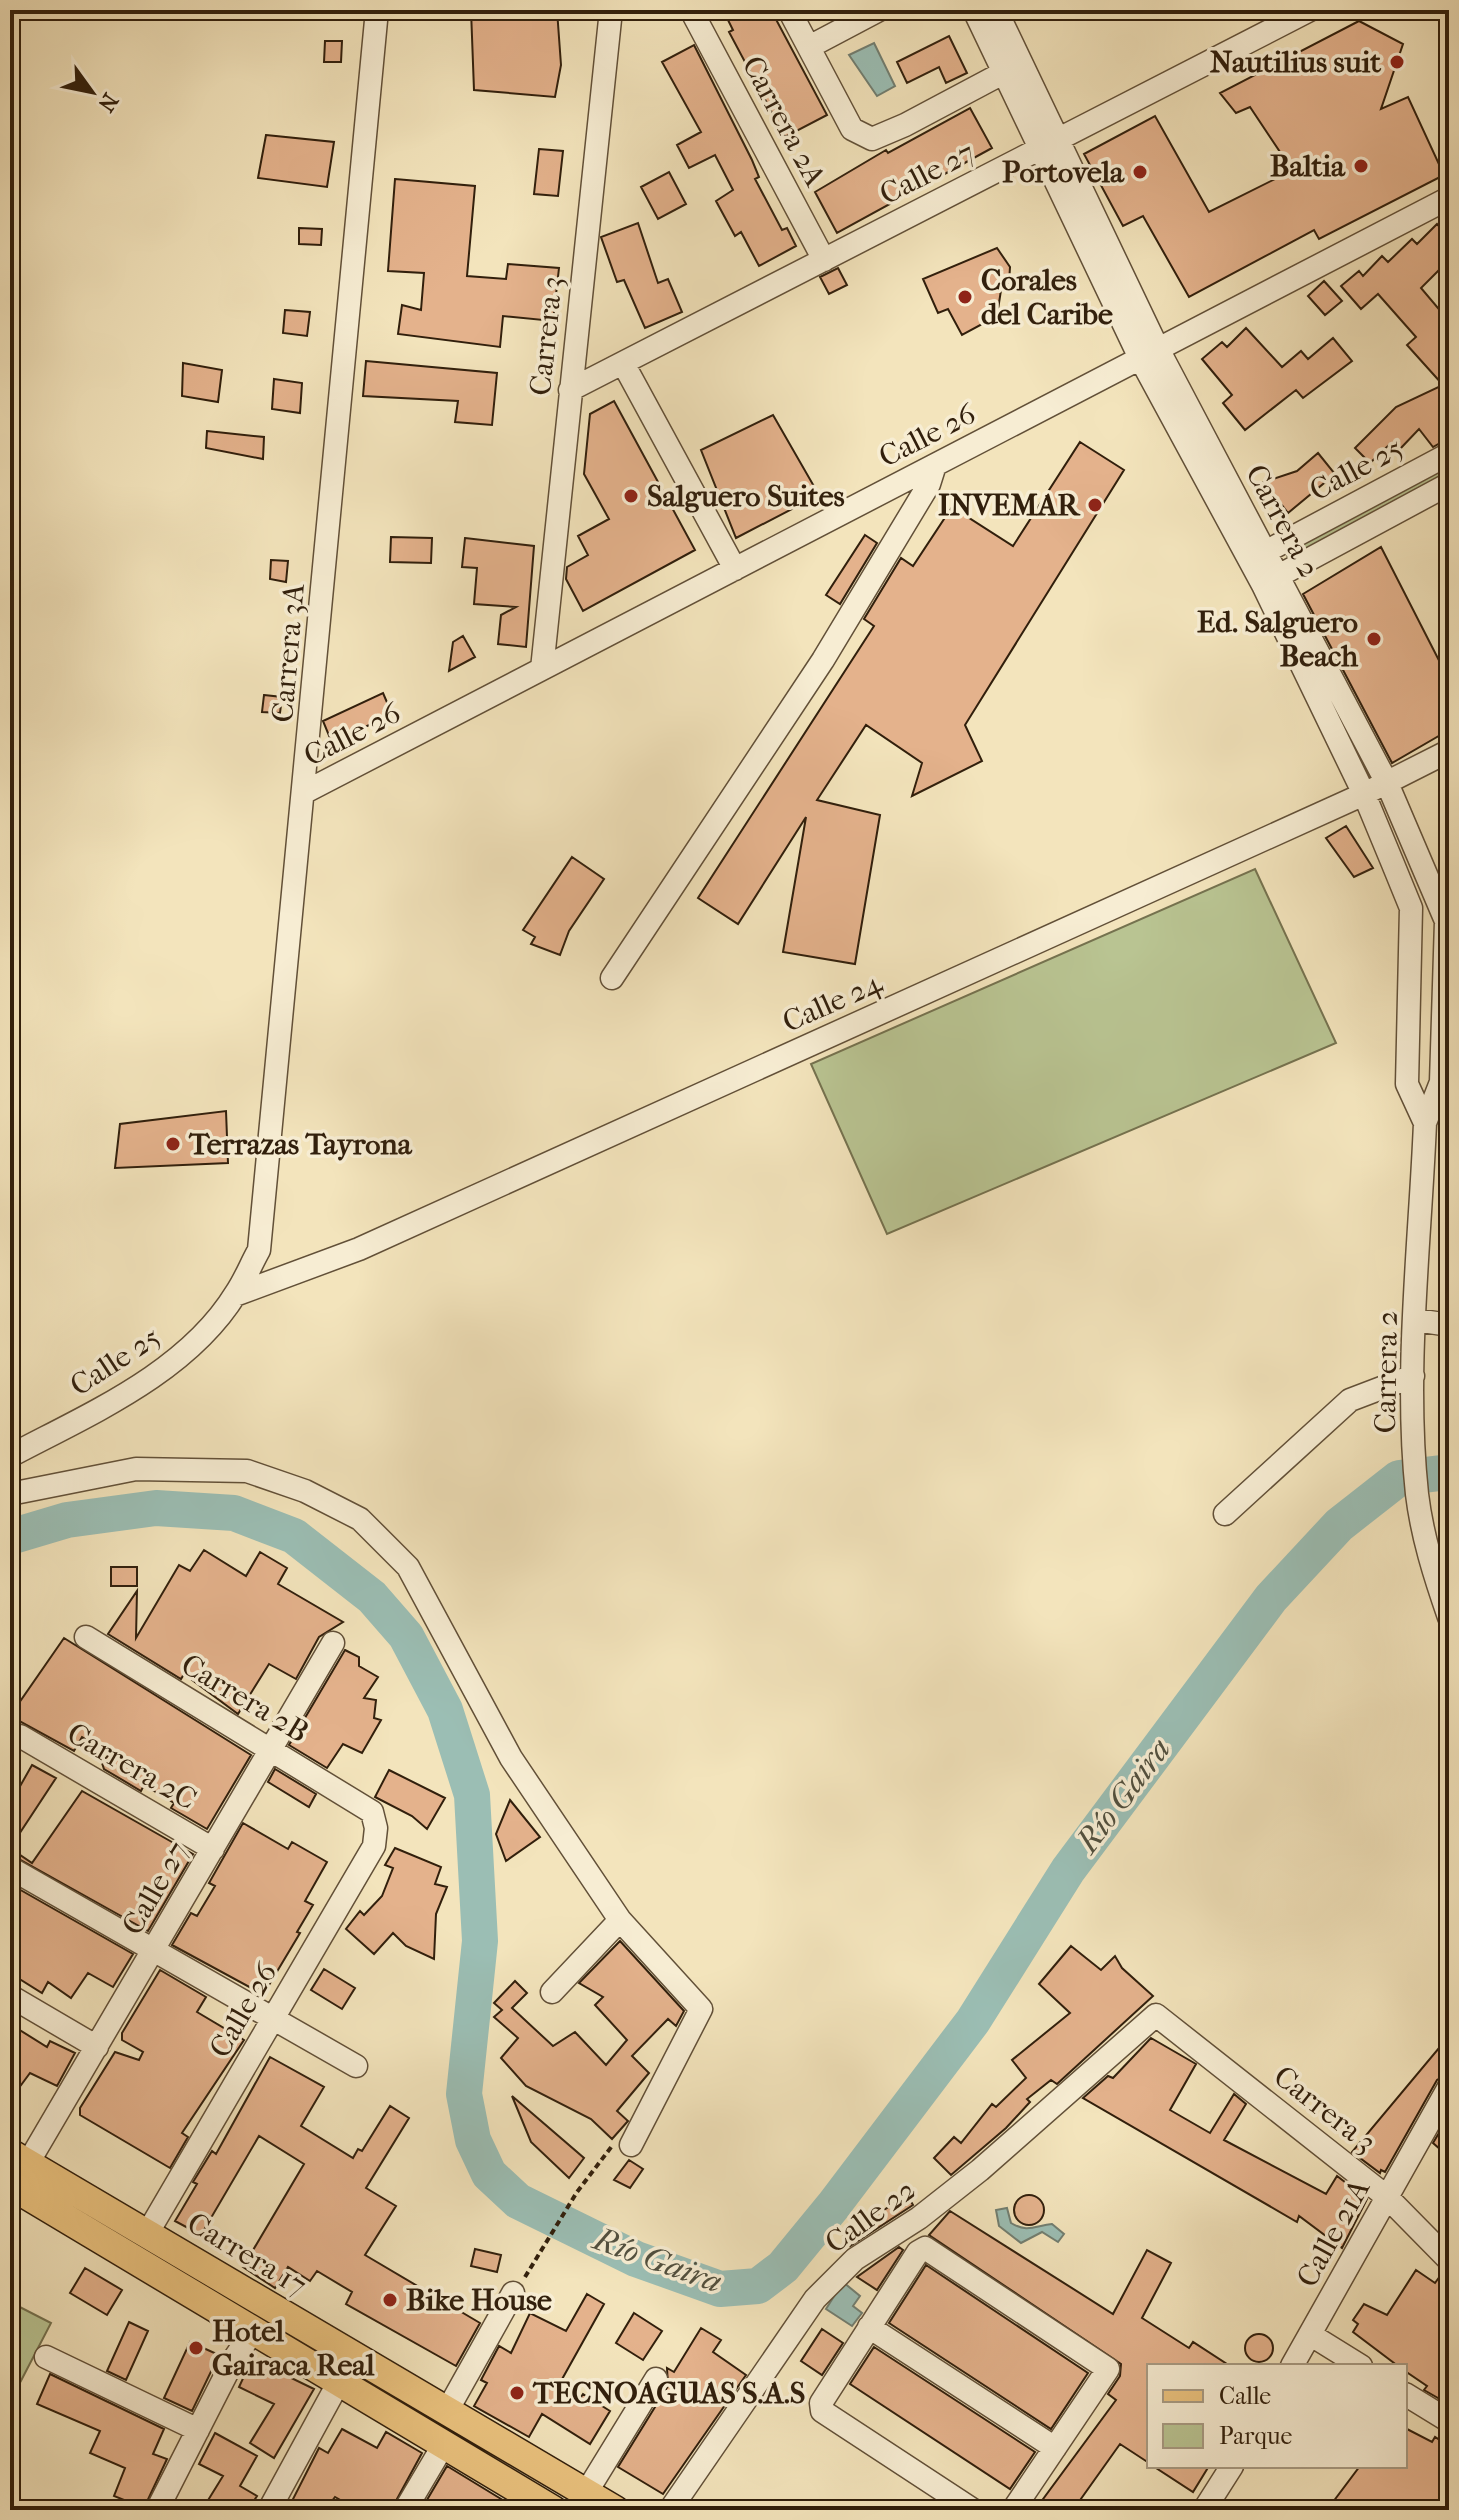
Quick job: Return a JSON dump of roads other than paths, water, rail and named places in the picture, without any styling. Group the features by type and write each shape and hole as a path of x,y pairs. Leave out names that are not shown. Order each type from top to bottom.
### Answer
{"main road":[{"name":"Carrera 17","path":"19,2158 615,2510"},
{"path":"11,2189 553,2510"}],"street":[{"name":"Carrera 3A","path":"235,1295 259,1250 305,792 377,10"},
{"name":"Carrera 3","path":"542,669 611,10"},
{"name":"Carrera 2A","path":"691,10 824,260"},
{"path":"789,10 852,129 872,139 1013,68"},
{"path":"809,47 879,10"},
{"name":"Carrera 2","path":"974,10 1013,68 1149,354 1257,556 1387,783 1447,925 1441,1082 1425,1123 1412,1407 1417,1494 1431,1566 1449,1617"},
{"name":"Carrera 2","path":"996,10 1013,68"},
{"name":"Calle 27","path":"570,390 1310,10"},
{"name":"Calle 26","path":"305,792 1449,198"},
{"path":"623,363 735,569"},
{"name":"Calle 25","path":"1257,556 1449,454"},
{"path":"612,978 823,660 929,484 935,465"},
{"name":"Calle 25","path":"1271,580 1449,484"},
{"name":"Carrera 2","path":"1271,580 1411,908 1407,1084 1425,1123"},
{"name":"Calle 24","path":"235,1295 359,1249 1364,794 1449,751"},
{"path":"1411,908 1447,925"},
{"path":"1425,1123 1449,1112"},
{"name":"Calle 25","path":"10,1456 113,1402 187,1350 235,1295"},
{"path":"1416,1320 1449,1325"},
{"path":"1225,1514 1350,1400 1413,1376"},
{"path":"10,1494 136,1469 247,1471 305,1491 360,1519 408,1567 511,1758 620,1920 701,2009 631,2145"},
{"name":"Carrera 2B","path":"86,1637 372,1812"},
{"name":"Calle 27","path":"19,2158 97,2047 333,1643"},
{"name":"Carrera 2C","path":"20,1736 213,1849"},
{"name":"Calle 26","path":"147,2234 374,1846 376,1828 372,1812"},
{"path":"10,1868 356,2066"},
{"path":"552,1992 620,1920"},
{"path":"10,1996 97,2047"},
{"name":"Carrera 3","path":"1156,2015 1387,2197 1449,2260"},
{"name":"Calle 22","path":"670,2510 800,2320 855,2259 919,2218 980,2170 1156,2015"},
{"name":"Calle 21A","path":"1293,2364 1449,2087"},
{"path":"973,2510 822,2411 821,2403 869,2327 918,2252 925,2248 1108,2369 1013,2510"},
{"path":"447,2411 513,2293"},
{"path":"869,2327 1055,2448"},
{"path":"157,2510 234,2359 253,2331"},
{"path":"1311,2335 1358,2364"},
{"path":"269,2510 353,2356"},
{"path":"46,2357 198,2430"},
{"path":"586,2493 656,2379"},
{"path":"1407,2395 1449,2421"},
{"path":"405,2510 444,2444"},
{"path":"1204,2510 1231,2468"}],"water":[{"path":"874,43 895,86 877,96 849,55"},
{"path":"1007,2208 1011,2223 1017,2226 1031,2228 1052,2224 1064,2234 1058,2242 1042,2232 1021,2243 999,2226 996,2210"},
{"path":"843,2282 860,2296 853,2306 862,2313 852,2326 826,2309"}],"waterway":[{"name":"Río Gaira","path":"10,1537 67,1520 156,1508 234,1513 294,1536 372,1597 406,1636 445,1710 472,1795 480,1941 464,2094 473,2140 489,2174 518,2201 636,2259 720,2289 758,2286 783,2267 833,2206 973,2021 1068,1870 1271,1598 1339,1525 1399,1478 1449,1472"}],"place":[{"name":"Nautilius suit","path":"1397,62"},
{"name":"Baltia","path":"1361,166"},
{"name":"Portovela","path":"1140,172"},
{"name":"Corales del Caribe","path":"965,297"},
{"name":"Salguero Suites","path":"631,496"},
{"name":"INVEMAR","path":"1095,505"},
{"name":"Ed. Salguero Beach","path":"1374,639"},
{"name":"Terrazas Tayrona","path":"173,1144"},
{"name":"Bike House","path":"390,2300"},
{"name":"Hotel Gairaca Real","path":"196,2348"},
{"name":"TECNOAGUAS S.A.S","path":"517,2393"}]}
